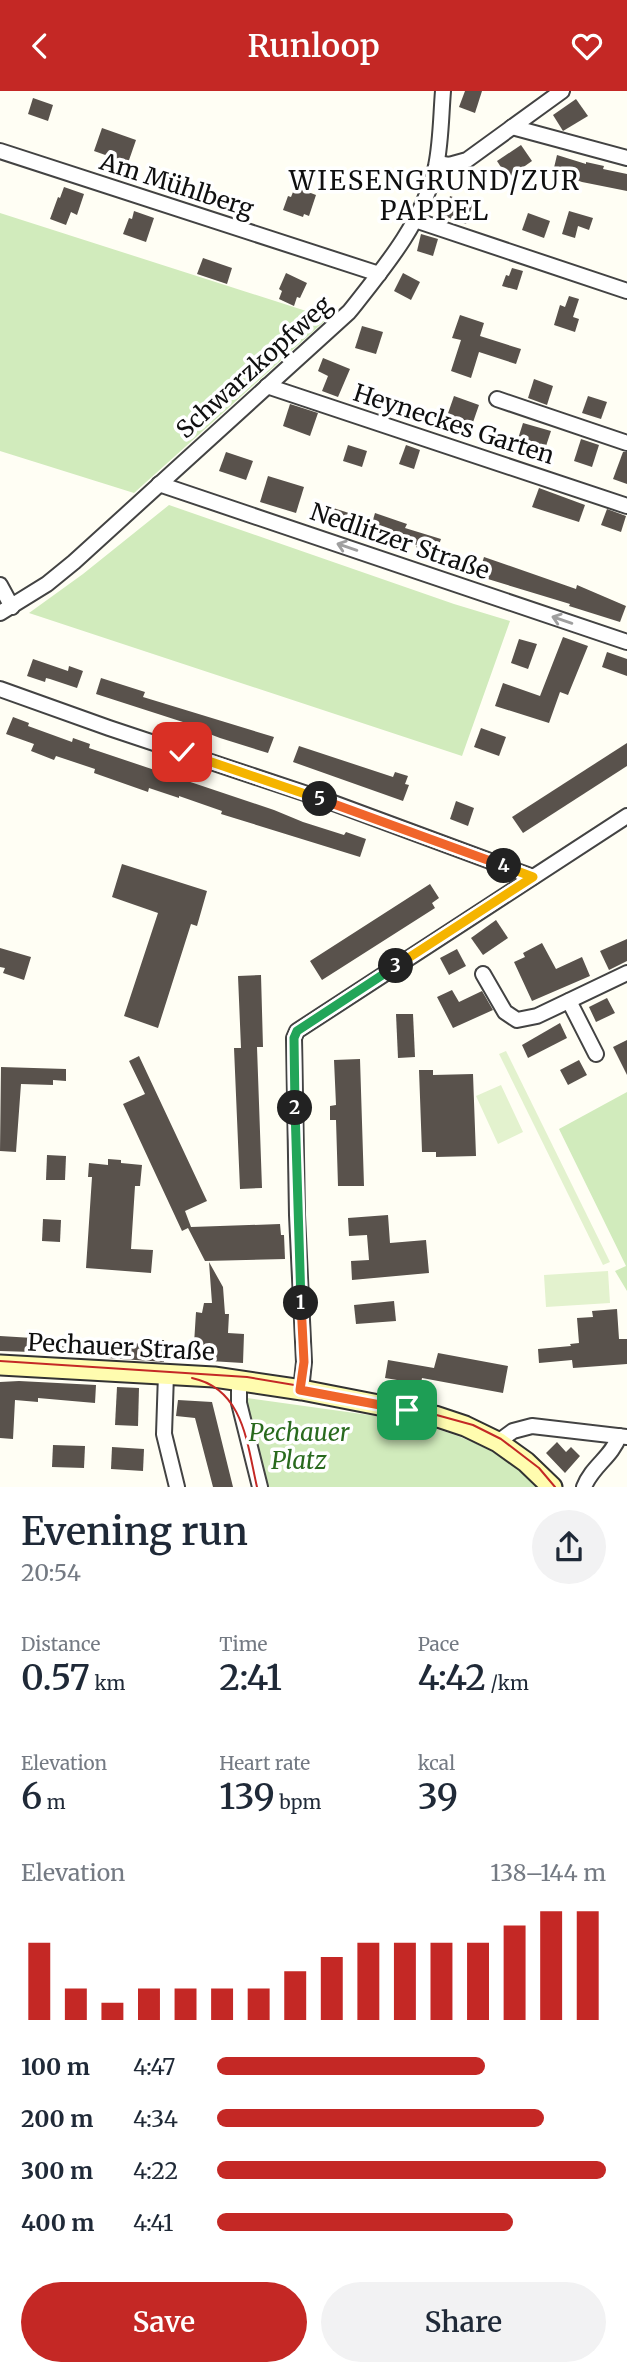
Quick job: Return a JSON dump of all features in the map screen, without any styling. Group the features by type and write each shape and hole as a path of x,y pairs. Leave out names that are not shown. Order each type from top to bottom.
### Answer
{"main road":[{"name":"Pechauer Straße","path":"0,1364 239,1380"},
{"path":"239,1380 435,1416 465,1426 498,1442 533,1467 552,1487"}],"street":[{"name":"Schwarzkopfweg","path":"6,610 74,562 349,312 379,274 415,220 429,192 437,163 443,91"},
{"path":"437,163 449,165 467,160 562,91"},
{"path":"512,127 627,158"},
{"name":"Am Mühlberg","path":"0,151 379,274"},
{"path":"415,220 627,291"},
{"name":"Heyneckes Garten","path":"267,386 627,506"},
{"path":"497,399 627,443"},
{"name":"Nedlitzer Straße","path":"159,484 627,642"},
{"path":"0,585 6,610"},
{"path":"0,688 109,728 328,801 533,877"},
{"path":"300,1390 304,1362 297,1215 294,1038 302,1026 627,816"},
{"path":"483,974 505,1012 517,1020 537,1016 627,973"},
{"path":"569,1001 596,1054"},
{"path":"166,1374 164,1434 177,1487"},
{"path":"239,1380 238,1397 260,1487"},
{"path":"498,1442 513,1431 532,1426 623,1437 593,1469 584,1487"}],"green space":[{"path":"0,213 328,318 134,493 0,451"},
{"path":"169,505 510,621 462,756 29,613 83,574"},
{"path":"506,1051 610,1262 603,1265 499,1054"},
{"path":"501,1085 523,1132 498,1144 476,1096"},
{"path":"627,1092 627,1291 615,1271 626,1266 559,1129"},
{"path":"608,1271 610,1303 546,1307 544,1275"},
{"name":"Pechauer Platz","path":"247,1398 425,1425 461,1437 494,1453 541,1487 266,1487"}],"building":[{"path":"465,91 482,91 475,113 459,107"},
{"path":"33,98 53,105 48,121 28,114"},
{"path":"576,99 588,116 563,131 553,115"},
{"path":"102,128 136,140 128,163 94,151"},
{"path":"521,145 532,161 508,178 497,161"},
{"path":"557,155 627,174 627,191 582,182 553,172"},
{"path":"168,171 184,176 183,180 194,184 189,197 162,188"},
{"path":"64,187 84,194 77,215 71,212 66,225 50,219"},
{"path":"295,187 316,195 309,216 304,214 303,217 283,210"},
{"path":"450,196 473,204 466,224 444,216"},
{"path":"134,211 154,218 146,242 123,234"},
{"path":"569,211 593,218 589,230 578,226 575,238 562,234"},
{"path":"528,213 550,221 544,238 522,230"},
{"path":"421,234 438,239 433,256 417,251"},
{"path":"203,258 232,268 227,284 197,274"},
{"path":"512,268 523,271 517,290 502,286"},
{"path":"286,273 307,283 294,306 279,299 282,291 279,289"},
{"path":"403,273 420,282 411,300 394,291"},
{"path":"569,296 579,299 573,317 579,319 575,332 554,325 560,305 565,307"},
{"path":"460,315 484,323 480,336 521,349 516,364 479,352 471,378 451,371 461,340 452,338"},
{"path":"362,326 383,332 376,354 355,348"},
{"path":"323,358 350,369 338,397 322,391 328,376 318,371"},
{"path":"534,379 553,386 547,405 528,398"},
{"path":"454,396 479,405 471,428 446,419"},
{"path":"588,396 607,402 601,419 582,413"},
{"path":"290,404 318,413 310,436 283,426"},
{"path":"523,423 551,431 541,461 523,456 527,445 517,442"},
{"path":"581,439 599,445 592,467 574,461"},
{"path":"348,445 367,451 362,467 343,461"},
{"path":"406,445 420,450 414,469 399,464"},
{"path":"226,452 253,461 246,480 219,471"},
{"path":"623,452 627,452 627,484 613,479"},
{"path":"268,476 304,487 296,513 260,502"},
{"path":"539,488 585,505 579,522 532,507"},
{"path":"321,504 352,514 347,530 316,520"},
{"path":"607,509 626,516 621,532 601,525"},
{"path":"375,513 407,524 405,528 441,539 434,558 415,552 417,545 370,530"},
{"path":"484,557 576,589 577,585 626,606 620,622 478,576"},
{"path":"563,637 588,646 568,695 560,692 549,723 495,706 503,683 540,696"},
{"path":"519,639 537,644 528,669 511,663"},
{"path":"607,652 627,659 627,676 602,667"},
{"path":"33,659 68,671 69,666 83,671 77,688 46,678 45,682 27,676"},
{"path":"101,678 145,692 143,697 274,737 268,753 96,694"},
{"path":"13,717 29,723 28,726 72,742 73,738 90,744 89,748 303,822 366,839 360,857 221,814 222,811 179,796 149,788 148,792 94,773 95,769 56,756 54,760 31,751 34,744 6,734"},
{"path":"481,728 506,737 499,756 474,747"},
{"path":"627,743 627,766 523,833 512,817"},
{"path":"299,746 393,777 395,772 408,776 405,784 409,785 403,801 293,762"},
{"path":"456,801 474,808 468,826 450,819"},
{"path":"122,864 207,891 197,926 191,924 158,1028 124,1016 158,913 112,897"},
{"path":"430,884 439,898 432,903 435,908 322,980 310,961"},
{"path":"496,920 508,938 483,955 471,938"},
{"path":"627,939 627,961 609,970 600,951"},
{"path":"542,943 556,969 582,957 590,976 532,1001 514,962 525,957 523,953"},
{"path":"0,948 31,957 24,980 3,973 5,968 0,967"},
{"path":"457,949 466,966 449,975 440,958"},
{"path":"261,975 263,1047 257,1047 262,1188 240,1189 234,1048 241,1048 238,976"},
{"path":"452,990 459,1002 482,991 493,1010 453,1028 437,997"},
{"path":"607,998 615,1013 596,1022 589,1007"},
{"path":"396,1014 413,1014 415,1057 398,1058"},
{"path":"560,1023 567,1038 528,1058 522,1045"},
{"path":"627,1040 627,1075 613,1047"},
{"path":"139,1056 207,1201 185,1211 191,1227 280,1224 281,1235 284,1235 285,1259 205,1261 188,1228 182,1231 123,1104 145,1094 129,1061"},
{"path":"360,1059 364,1186 338,1186 336,1120 330,1120 330,1106 336,1105 334,1060"},
{"path":"579,1060 587,1075 568,1085 560,1070"},
{"path":"1,1067 66,1069 66,1081 53,1080 53,1085 21,1084 16,1152 0,1151"},
{"path":"419,1070 433,1070 433,1075 473,1074 476,1156 436,1157 436,1152 422,1152"},
{"path":"47,1155 66,1156 65,1180 46,1180"},
{"path":"108,1159 142,1165 140,1186 135,1186 131,1249 153,1250 151,1273 86,1268 92,1177 88,1177 89,1163 108,1165"},
{"path":"388,1215 390,1243 426,1240 429,1273 352,1280 351,1261 369,1260 367,1235 349,1236 348,1218"},
{"path":"43,1219 61,1220 60,1242 42,1241"},
{"path":"209,1262 223,1287 225,1314 229,1314 228,1333 244,1334 243,1363 193,1360 196,1312 202,1313 204,1303 212,1303"},
{"path":"394,1301 396,1321 356,1324 354,1305"},
{"path":"617,1309 619,1339 627,1339 627,1364 573,1368 572,1360 539,1363 538,1349 579,1343 577,1318 593,1317 592,1311"},
{"path":"0,1336 33,1338 32,1352 0,1351"},
{"path":"59,1338 82,1339 81,1356 59,1355"},
{"path":"149,1340 164,1340 164,1362 107,1358 108,1342 149,1344"},
{"path":"438,1353 508,1366 503,1393 422,1378 421,1384 385,1378 388,1360 434,1368"},
{"path":"0,1382 96,1385 95,1403 38,1398 38,1402 15,1400 13,1439 0,1438"},
{"path":"117,1387 139,1388 138,1426 115,1425"},
{"path":"178,1400 212,1402 233,1487 213,1487 195,1418 176,1416"},
{"path":"557,1442 566,1452 571,1447 580,1456 565,1473 546,1453"},
{"path":"53,1445 85,1446 84,1468 52,1467"},
{"path":"112,1447 144,1449 143,1471 111,1469"}],"tram line":[{"path":"0,1361 247,1377 342,1393 422,1411 473,1425 501,1439 539,1468 555,1487"},
{"path":"192,1378 209,1384 233,1406 246,1437 257,1487"}],"district":[{"name":"WIESENGRUND/ZUR PAPPEL","path":"435,194"}],"route":[{"path":"182,752 328,801 533,877 302,1026 294,1038 297,1215 304,1362 300,1390 407,1410"}]}
